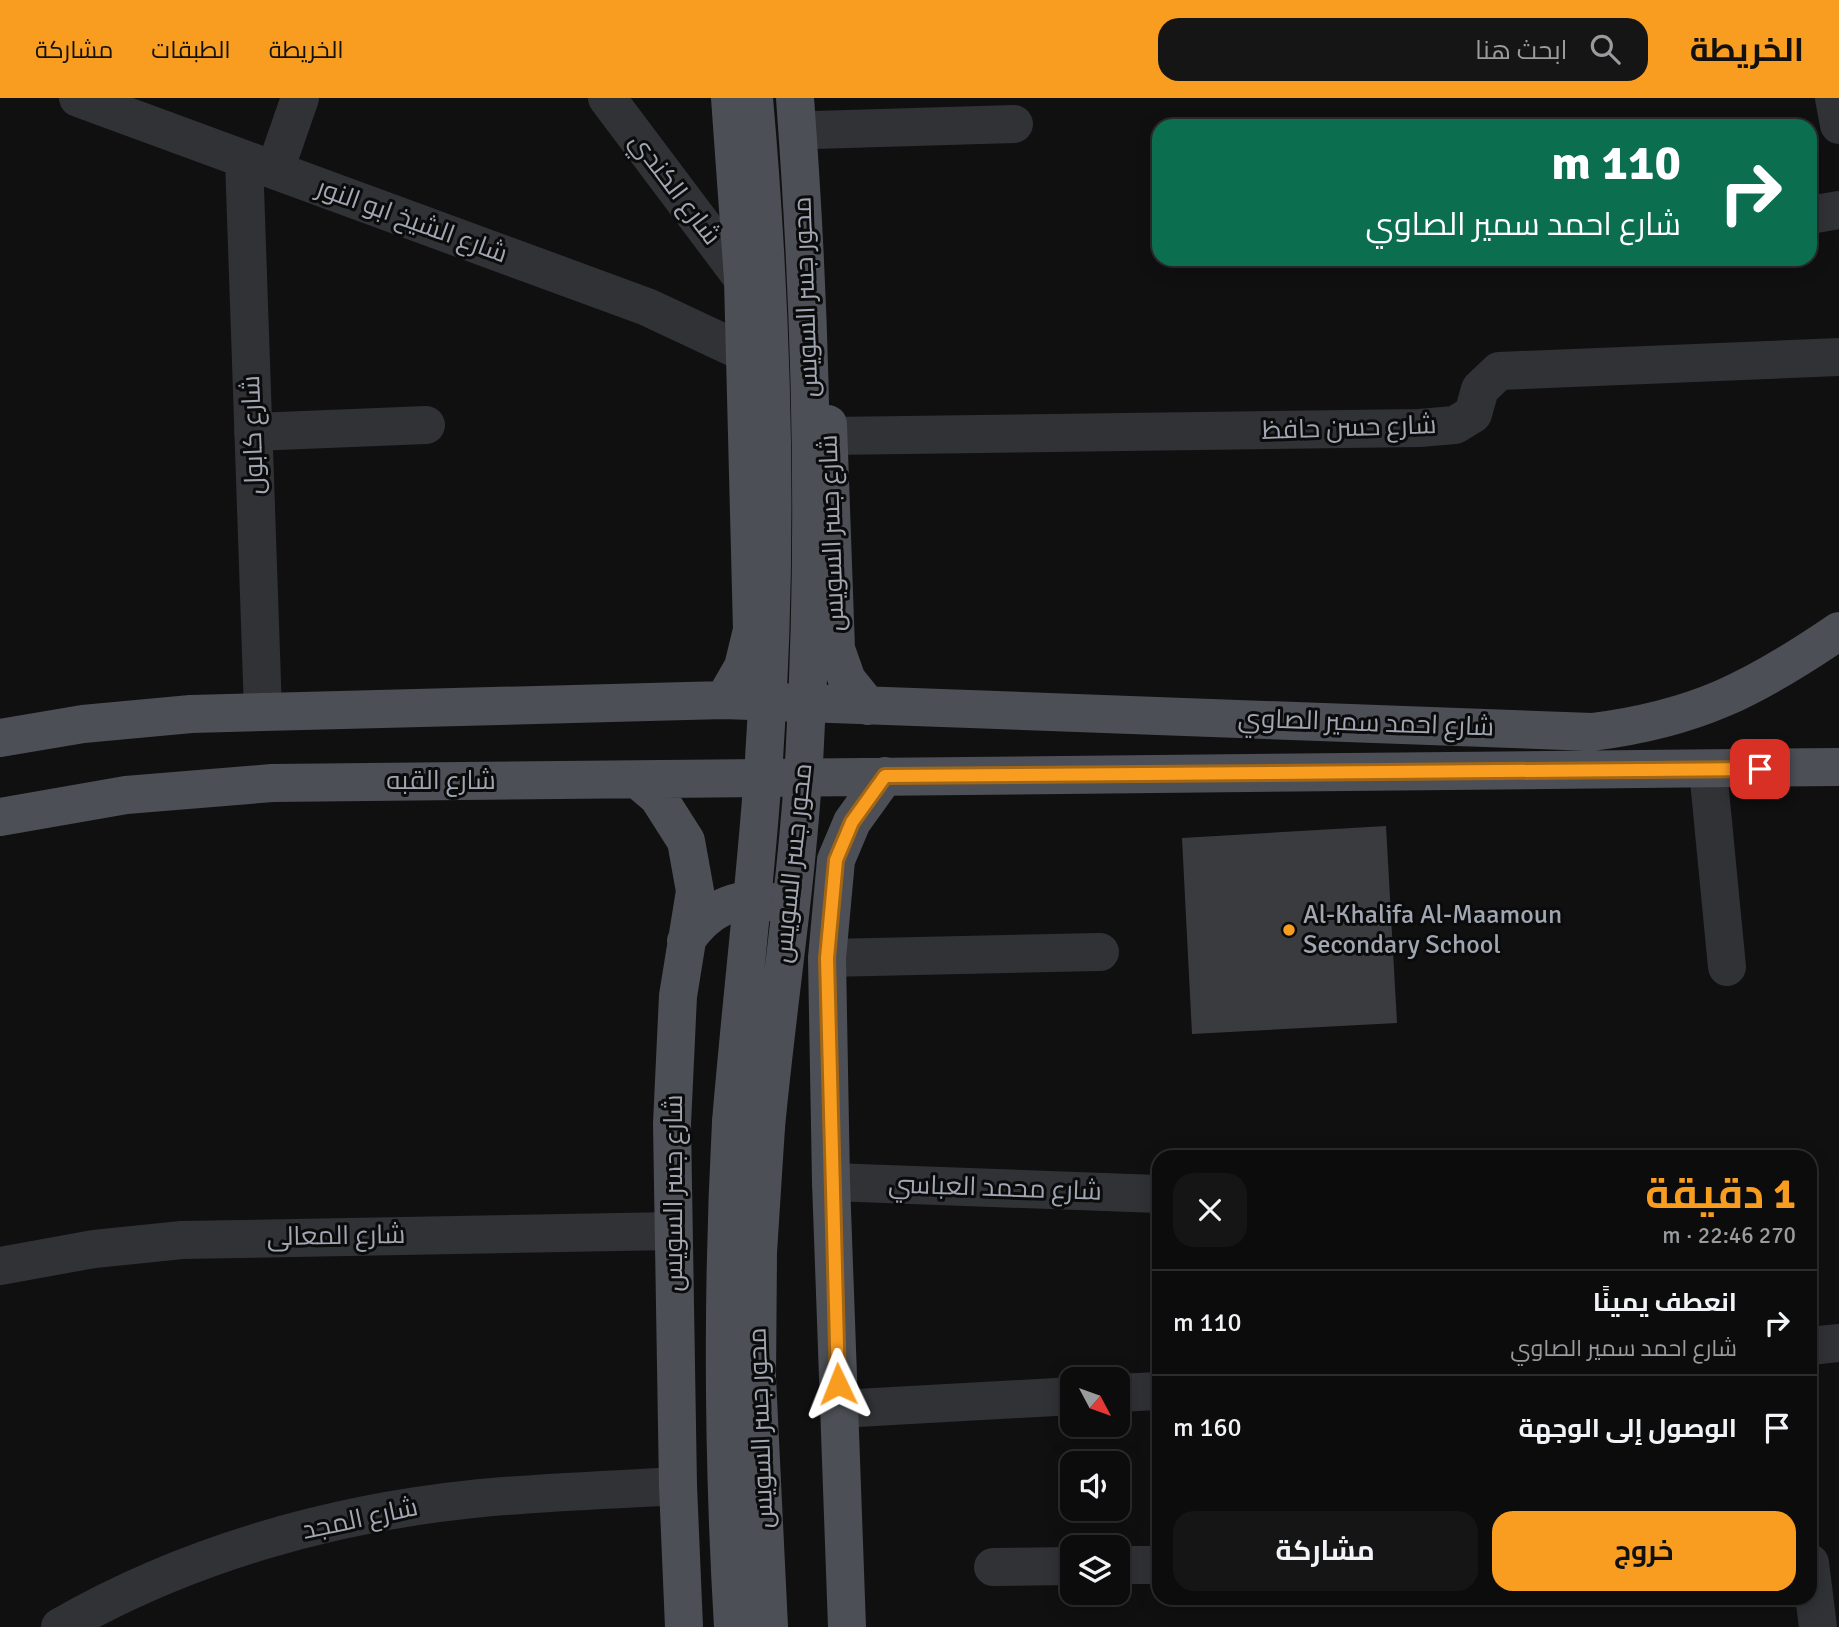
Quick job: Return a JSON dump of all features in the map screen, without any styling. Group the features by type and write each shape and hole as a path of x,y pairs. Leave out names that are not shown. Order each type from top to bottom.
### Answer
{"main road":[{"path":"724,700 743,667 752,629 743,279 730,98"},
{"name":"محور جسر السويس","path":"754,98 767,309 769,614 748,1124 758,1252 757,1378 769,1627"},
{"name":"محور جسر السويس","path":"733,1627 726,1507 724,1267 805,746 811,615 807,109"},
{"name":"شارع جسر السويس","path":"807,109 829,436 835,631 840,665 847,680 869,706"},
{"path":"752,629 767,640 784,646 802,646 835,631"},
{"name":"شارع احمد سمير الصاوي","path":"869,706 1592,732 1643,726 1693,712 1728,698 1784,668 1839,631"},
{"path":"0,738 155,716 263,711 724,700 869,706"},
{"name":"شارع احمد سمير الصاوي","path":"885,776 1839,767"},
{"path":"847,1627 831,1182 827,958 836,860 852,822 885,776"},
{"name":"شارع القبه","path":"0,817 102,798 223,786 885,776"},
{"name":"شارع جسر السويس","path":"638,780 658,797 673,817 689,853 695,891 676,1024 673,1231 684,1627"},
{"path":"686,941 710,914 736,903 763,900 797,913 821,940 827,958"}],"street":[{"name":"شارع الشيخ ابو النور","path":"78,98 647,307 743,352"},
{"path":"260,164 300,98"},
{"name":"شارع الكندي","path":"607,98 743,279"},
{"path":"1834,98 1839,125"},
{"path":"807,109 1014,124"},
{"name":"شارع كابول","path":"260,164 253,432 263,711"},
{"path":"1817,214 1839,210"},
{"name":"شارع حسن حافظ","path":"829,436 1419,428 1455,425 1473,414 1480,389 1499,371 1839,357"},
{"path":"253,432 426,425"},
{"path":"1707,770 1727,967"},
{"path":"827,958 1100,951"},
{"name":"شارع محمد العباسي","path":"831,1182 1152,1194"},
{"name":"شارع المعالى","path":"0,1266 94,1249 182,1240 673,1231"},
{"path":"1817,1345 1839,1343"},
{"path":"1130,1392 1152,1391"},
{"path":"839,1409 1060,1397"},
{"name":"شارع المجد","path":"60,1627 173,1573 246,1546 320,1525 396,1509 473,1499 678,1486"},
{"path":"1130,1565 1152,1565"},
{"path":"993,1567 1060,1566"},
{"path":"1815,1605 1818,1627"}],"building":[{"name":"Al-Khalifa Al-Maamoun Secondary School","path":"1386,826 1397,1023 1192,1034 1182,838"}],"place":[{"name":"Al-Khalifa Al-Maamoun Secondary School","path":"1289,930"}],"route":[{"path":"838,1384 827,958 836,860 852,822 885,776 1760,769"}]}
